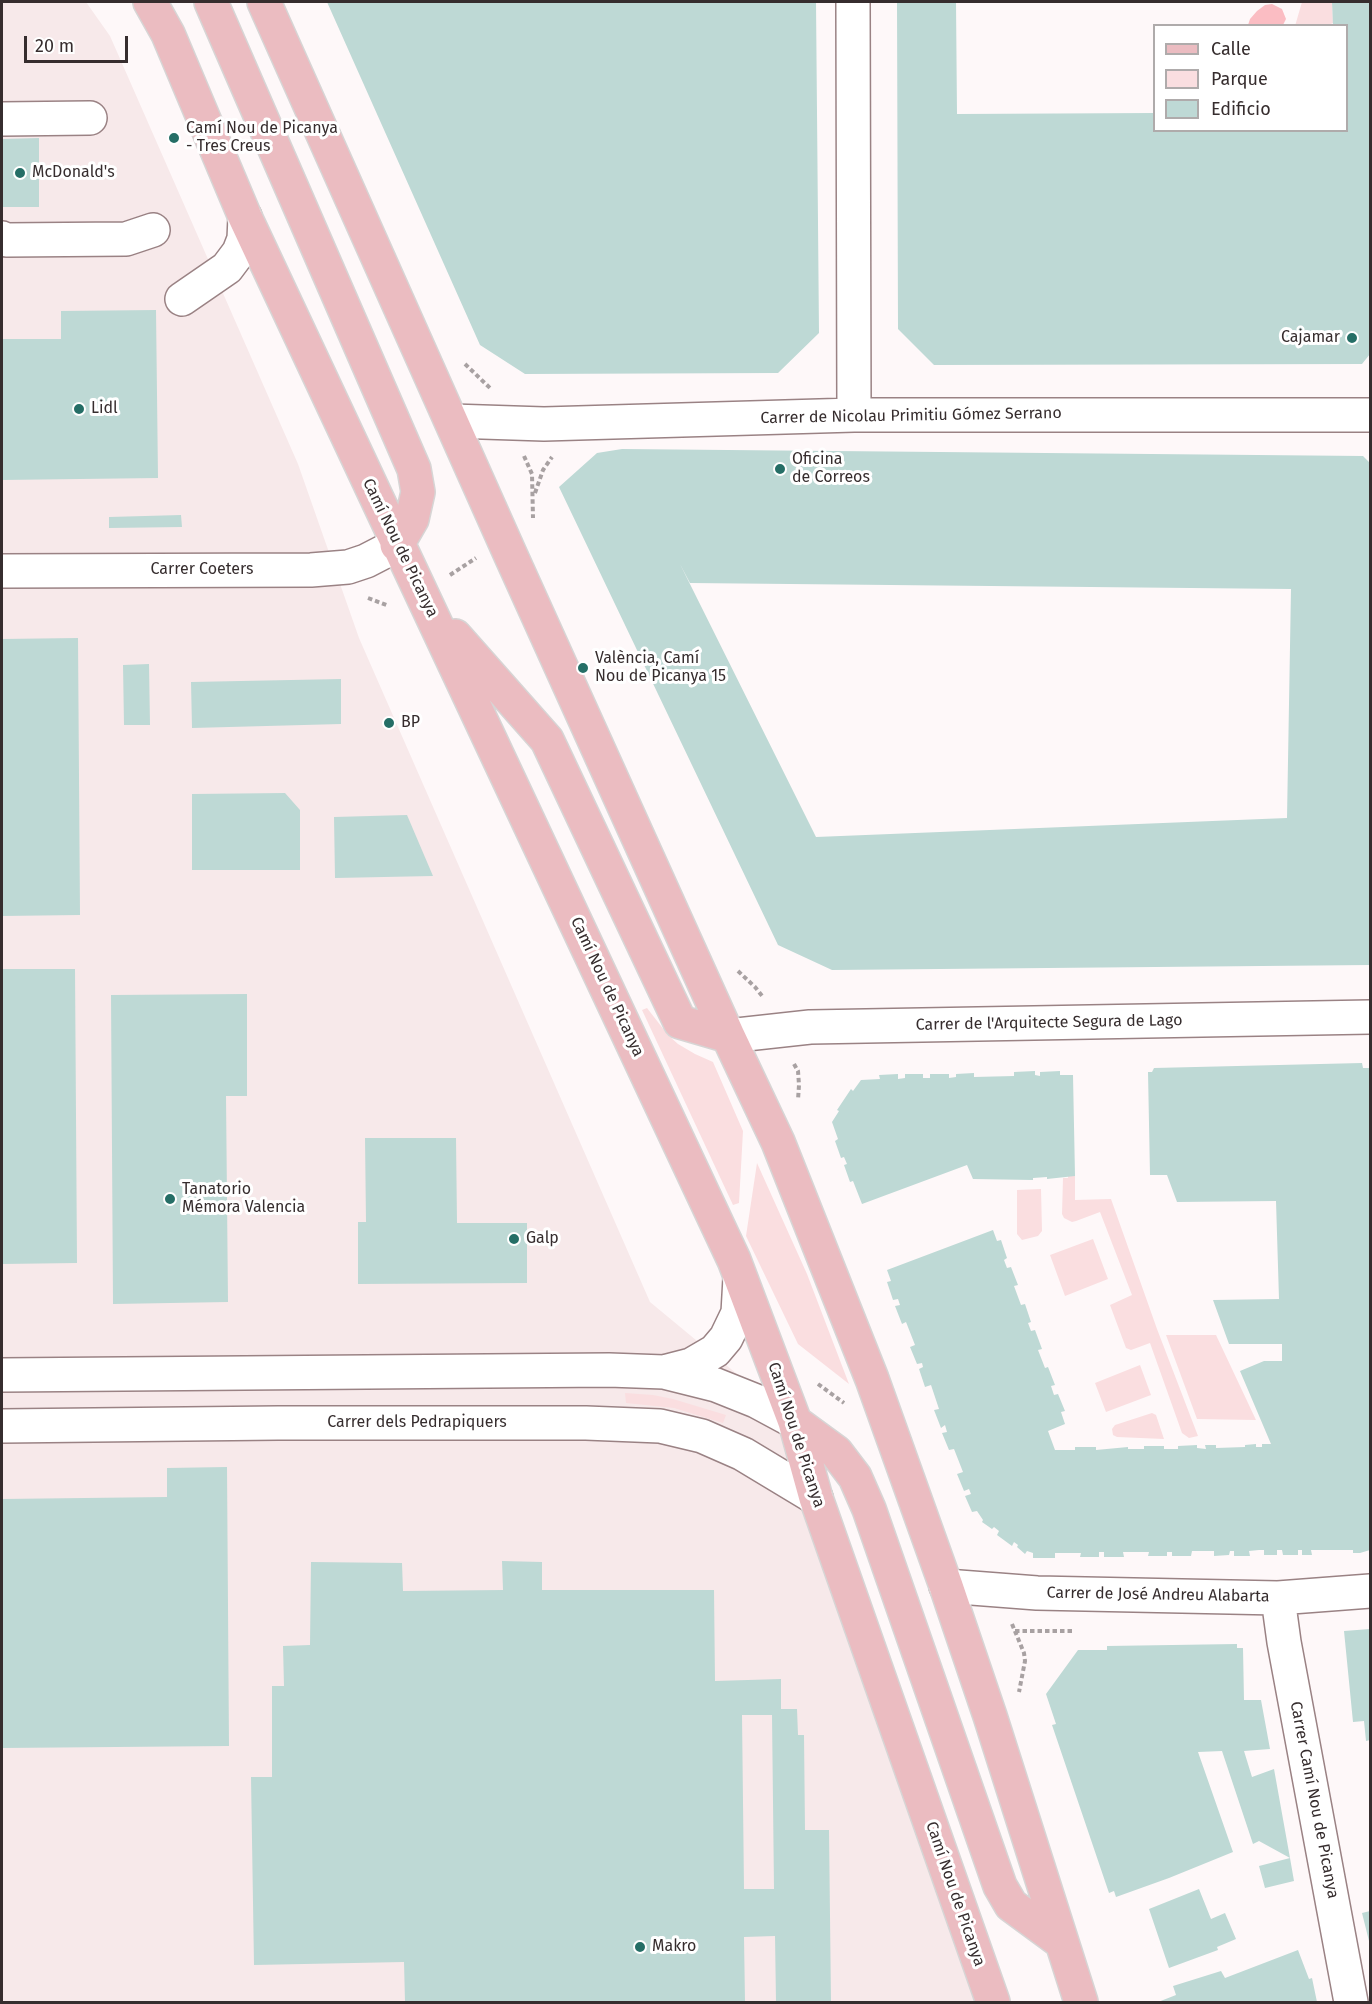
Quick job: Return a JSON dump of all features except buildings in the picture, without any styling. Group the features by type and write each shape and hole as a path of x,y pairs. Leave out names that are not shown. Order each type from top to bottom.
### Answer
{"main road":[{"name":"Camí Nou de Picanya","path":"150,2 168,34 245,217 397,545 734,1260 795,1422 816,1498 993,2002"},
{"path":"211,2 414,469 418,492 412,519 397,545"},
{"path":"264,2 504,540 778,1142 872,1379 946,1586 1081,2002"},
{"path":"425,601 547,740 680,1022 728,1036"},
{"path":"795,1422 836,1452 855,1477 869,1509 1000,1886 1011,1905 1060,1941"}],"street":[{"path":"853,2 854,415"},
{"path":"2,119 90,118"},
{"path":"182,299 227,268 239,252 244,239 245,217"},
{"path":"2,238 6,240 126,239 153,230"},
{"name":"Carrer de Nicolau Primitiu Gómez Serrano","path":"452,421 544,424 854,415 1371,415"},
{"name":"Carrer Coeters","path":"2,571 311,570 348,567 366,561 397,545"},
{"name":"Carrer de l'Arquitecte Segura de Lago","path":"728,1036 810,1027 1371,1017"},
{"path":"664,1372 691,1365 715,1351 726,1338 738,1314 740,1278"},
{"path":"2,1376 597,1370 664,1372 716,1385 756,1401 795,1422"},
{"name":"Carrer dels Pedrapiquers","path":"2,1426 278,1423 586,1423 660,1426 702,1436 743,1454 816,1498"},
{"name":"Carrer de José Andreu Alabarta","path":"946,1586 1037,1593 1278,1598 1371,1591"},
{"name":"Carrer Camí Nou de Picanya","path":"1278,1598 1284,1642 1352,2002"}],"path":[{"path":"425,601 504,540 528,525 533,517 537,484 543,470 572,430 585,423"},
{"path":"523,454 532,474 535,523"},
{"path":"735,968 755,987 764,1000"},
{"path":"1015,1631 1059,1631"}],"shaded area":[{"path":"2,2 86,2 110,36 298,464 359,638 650,1302 795,1422 996,2002 2,2002"},
{"path":"1272,4 1282,9 1286,19 1284,24 1248,24 1257,11 1265,5"}],"green space":[{"path":"1302,2 1332,2 1333,23 1296,24"},
{"path":"647,1008 678,1044 713,1062 743,1131 739,1203 733,1205 642,1010"},
{"path":"757,1163 807,1274 849,1384 798,1344 746,1236"},
{"path":"1068,1176 1075,1176 1075,1200 1111,1199 1198,1436 1189,1438 1182,1433 1150,1343 1131,1350 1126,1348 1110,1305 1132,1295 1100,1212 1072,1222 1064,1218 1062,1214 1063,1178 1068,1178"},
{"path":"1041,1189 1042,1231 1038,1236 1022,1240 1017,1234 1017,1190"},
{"path":"1093,1239 1108,1279 1065,1296 1050,1255"},
{"path":"1166,1335 1216,1335 1256,1420 1197,1419"},
{"path":"1140,1365 1151,1395 1106,1412 1095,1383"},
{"path":"625,1393 673,1399 726,1415 723,1423 674,1408 626,1403"},
{"path":"1152,1413 1156,1415 1164,1439 1113,1435 1112,1429 1115,1425"}],"place":[{"name":"Camí Nou de Picanya - Tres Creus","path":"174,138"},
{"name":"McDonald's","path":"20,173"},
{"name":"Cajamar","path":"1352,338"},
{"name":"Lidl","path":"79,409"},
{"name":"Oficina de Correos","path":"780,469"},
{"name":"València, Camí Nou de Picanya 15","path":"583,668"},
{"name":"BP","path":"389,723"},
{"name":"Tanatorio Mémora Valencia","path":"170,1199"},
{"name":"Galp","path":"514,1239"},
{"name":"Makro","path":"640,1947"}]}
